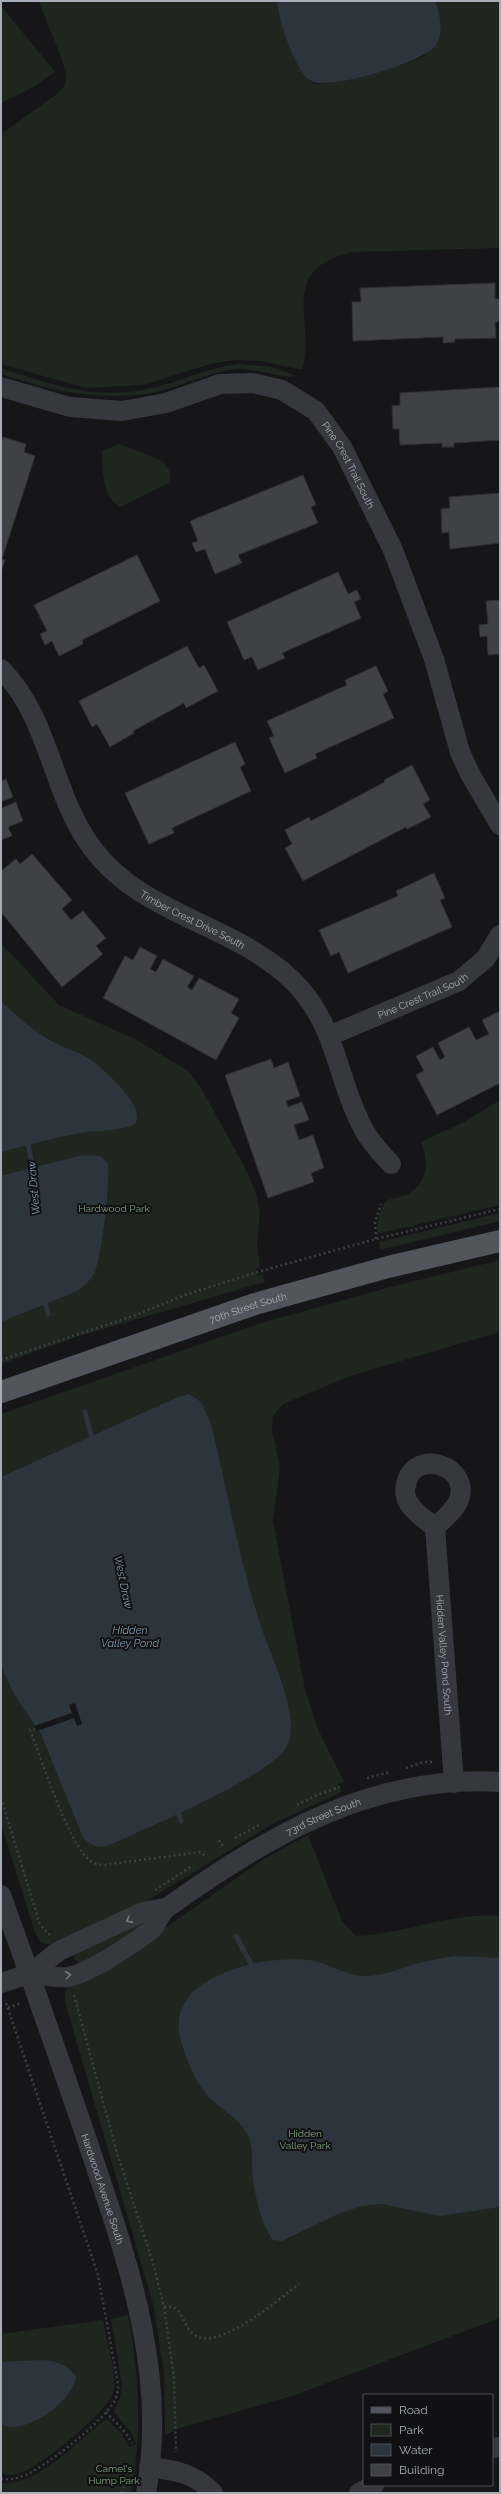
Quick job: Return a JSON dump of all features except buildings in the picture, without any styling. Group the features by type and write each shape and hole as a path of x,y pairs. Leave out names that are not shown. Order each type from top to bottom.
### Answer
{"main road":[{"name":"70th Street South","path":"1,1392 255,1304 388,1267 500,1241"}],"street":[{"name":"Pine Crest Trail South","path":"1,387 70,407 122,411 166,404 220,384 253,382 282,390 316,411 342,447 393,550 422,623 462,758 500,825"},
{"name":"Timber Crest Drive South","path":"1,669 19,690 36,716 73,816 87,841 108,868 144,895 222,933 275,965 292,980 312,1003 329,1036 361,1124 372,1142 391,1164"},
{"name":"Pine Crest Trail South","path":"329,1036 459,981 482,962 500,935"},
{"name":"Hidden Valley Pond South","path":"435,1527 454,1783"},
{"name":"73rd Street South","path":"29,1974 59,1951 143,1912 165,1908 265,1843 316,1816 383,1794 454,1783 500,1782"},
{"name":"Hardwood Avenue South","path":"1,1895 122,2247 139,2304 145,2337 151,2388 140,2465 146,2493"},
{"name":"73rd Street South","path":"29,1974 68,1977 90,1968 153,1928 165,1908"},
{"path":"1,1983 29,1974"},
{"path":"140,2465 184,2473 201,2482 212,2493"},
{"path":"359,2493 372,2486"}],"path":[{"path":"376,1238 376,1222 381,1204"},
{"path":"1,1360 136,1315 185,1295 376,1238 500,1209"},
{"path":"35,1729 30,1730 70,1830 77,1844 90,1861 104,1865 200,1852 207,1857"},
{"path":"1,1798 40,1925 54,1939"},
{"path":"219,1840 223,1846"},
{"path":"74,1992 116,2153 151,2257 164,2307 174,2378 176,2447"},
{"path":"1,2479 19,2477 39,2467 89,2429 106,2412 114,2401 118,2384 98,2275 8,2008"},
{"path":"164,2307 173,2307 179,2310 193,2335 203,2339 212,2339 255,2316 299,2284"},
{"path":"106,2412 125,2432 133,2445"},
{"path":"122,2493 140,2465"}],"green space":[{"path":"39,1 277,1 278,10 288,44 299,67 305,76 312,82 320,84 349,80 402,65 424,56 433,45 436,38 438,15 435,1 500,1 500,248 353,252 329,260 314,271 307,284 304,299 305,351 302,370 262,361 234,360 210,364 143,385 86,388 1,364 1,134 59,92 64,86 66,80 63,63"},
{"path":"1,6 55,72 30,89 1,103"},
{"path":"239,364 272,367 297,376 293,377 245,369 228,370 165,390 123,396 102,396 62,391 1,374 1,368 42,381 80,390 100,393 120,393 163,385 210,370"},
{"path":"119,444 163,461 171,474 169,483 120,507 114,502 106,489 102,458 102,451"},
{"name":"Hardwood Park","path":"1,943 59,1005 137,1040 188,1071 201,1088 243,1164 256,1193 260,1213 257,1245 260,1267 255,1269 258,1276 262,1274 265,1282 76,1337 1,1364"},
{"path":"500,1100 500,1205 377,1234 379,1215 384,1204 390,1199 400,1197 411,1192 422,1181 426,1166 424,1150 421,1142 462,1123"},
{"path":"500,1213 500,1221 380,1250 379,1242"},
{"path":"500,1260 500,1332 353,1375 283,1404 273,1416 272,1430 280,1467 273,1521 305,1689 317,1727 344,1782 338,1784 342,1792 274,1823 137,1907 53,1945 41,1943 35,1933 1,1824 1,1414 261,1323 387,1288"},
{"name":"Hidden Valley Park","path":"308,1835 342,1921 356,1936 392,1931 463,1917 500,1916 500,2318 295,2395 180,2428 165,2435 164,2373 153,2304 65,2002 65,1993 69,1986 142,1944 264,1859"},
{"path":"143,1920 146,1924 80,1964 74,1959 75,1954"},
{"name":"Camel's Hump Park","path":"128,2315 135,2359 138,2404 137,2448 132,2493 1,2493 1,2483 16,2482 44,2470 105,2420 109,2421 122,2434 129,2447 136,2444 132,2434 114,2412 120,2398 122,2384 111,2319"},
{"path":"103,2320 114,2377 113,2393 108,2401 88,2424 46,2458 25,2471 10,2475 1,2474 1,2334"}],"water":[{"path":"277,1 435,1 440,17 440,35 436,45 428,52 414,60 396,67 355,79 321,83 311,81 305,76 293,56 280,20"},
{"path":"1,1001 21,1020 43,1036 54,1043 88,1058 103,1069 121,1088 135,1108 137,1117 135,1124 115,1130 70,1135 1,1152"},
{"path":"82,1155 100,1156 108,1164 108,1187 105,1220 100,1252 94,1274 87,1283 77,1291 1,1322 1,1176"},
{"name":"Hidden Valley Pond","path":"189,1394 201,1402 211,1424 234,1527 254,1604 284,1688 291,1722 290,1736 286,1748 275,1760 231,1788 175,1816 107,1846 99,1847 87,1841 82,1835 41,1734 15,1696 1,1666 1,1477 178,1397"},
{"path":"454,1956 500,1958 500,2207 439,2216 382,2204 362,2206 340,2213 282,2241 273,2240 265,2227 257,2203 253,2180 252,2151 248,2135 236,2120 206,2094 197,2080 186,2056 181,2041 179,2019 186,2000 201,1985 220,1974 243,1966 266,1961 289,1959 308,1960 323,1963 350,1974 372,1976 385,1974 415,1964"},
{"path":"42,2360 62,2364 74,2374 76,2378 66,2397 46,2415 22,2426 11,2427 1,2424 1,2362"}],"pier":[{"path":"75,1703 82,1724 77,1726 74,1718 37,1731 34,1726 72,1713 69,1705"}],"waterway":[{"name":"West Draw","path":"27,1139 34,1174"},
{"name":"West Draw","path":"44,1298 48,1314"},
{"name":"West Draw","path":"85,1412 93,1442"},
{"name":"West Draw","path":"176,1807 181,1821"},
{"path":"236,1936 251,1964"}]}
